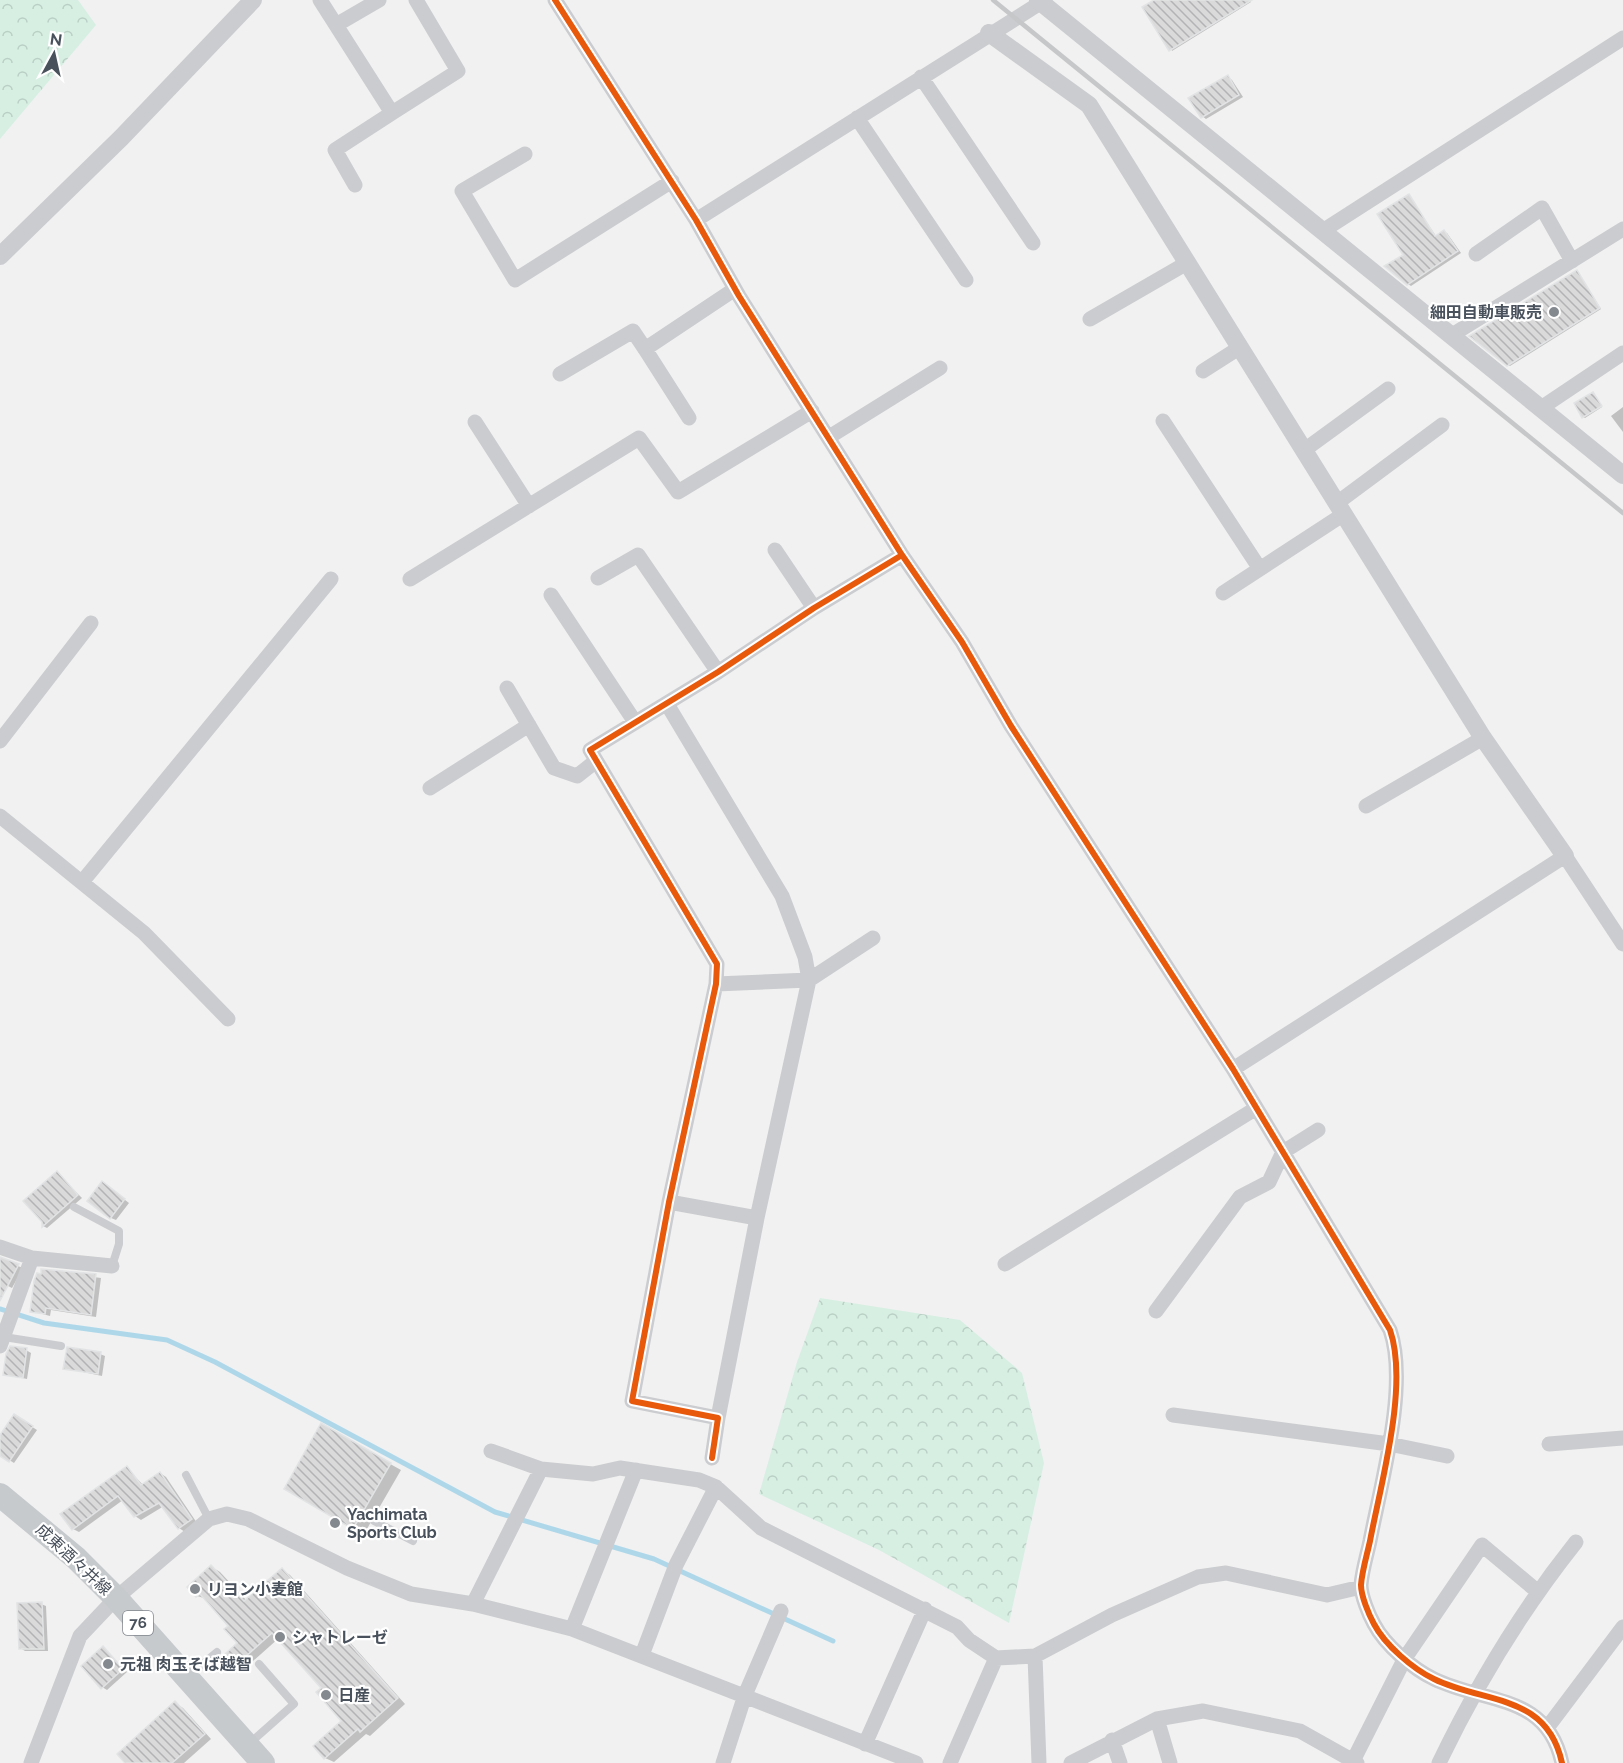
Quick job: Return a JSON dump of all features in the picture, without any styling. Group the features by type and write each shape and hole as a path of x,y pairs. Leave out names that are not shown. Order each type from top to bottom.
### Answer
{"main road":[{"name":"成東酒々井線","path":"0,1496 76,1558 116,1598 255,1754"}],"street":[{"path":"0,256 121,138 253,0"},
{"path":"320,0 392,113"},
{"path":"336,25 379,0"},
{"path":"354,185 334,150 458,71 416,0"},
{"path":"555,0 672,181 735,289 902,555 962,642 1011,726 1233,1069 1390,1330 1396,1347 1397,1368 1389,1444 1361,1587 1374,1624 1405,1658 1433,1679 1473,1693 1507,1701 1534,1715 1558,1744 1562,1763"},
{"path":"696,220 1041,1 1623,475"},
{"path":"989,33 1089,105 1483,738 1623,944"},
{"path":"1324,230 1623,38"},
{"path":"921,77 1033,243"},
{"path":"857,118 966,280"},
{"path":"525,154 462,191 515,280 672,181"},
{"path":"1476,254 1542,208 1572,261"},
{"path":"1452,336 1623,229"},
{"path":"1090,319 1187,263"},
{"path":"645,349 735,289"},
{"path":"560,374 633,331 689,418"},
{"path":"1203,371 1239,348"},
{"path":"1541,408 1623,353"},
{"path":"829,437 940,368"},
{"path":"1303,451 1388,389"},
{"path":"410,579 639,438 678,492 812,411"},
{"path":"475,422 529,506"},
{"path":"1163,422 1260,569"},
{"path":"1223,593 1260,569 1341,508 1442,424"},
{"path":"775,550 814,608"},
{"path":"598,578 638,555 718,672"},
{"path":"718,1418 632,1401 669,1202 716,984 717,964 590,750 667,704 814,608 902,555"},
{"path":"81,882 331,579"},
{"path":"551,595 635,722"},
{"path":"0,741 91,623"},
{"path":"507,688 554,768 577,776 596,762"},
{"path":"667,704 782,896 805,957 809,980 757,1218 712,1458"},
{"path":"430,788 529,725"},
{"path":"1366,806 1483,738"},
{"path":"0,816 144,933 228,1019"},
{"path":"1233,1069 1565,856"},
{"path":"716,984 809,980 873,938"},
{"path":"1005,1264 1255,1109"},
{"path":"1156,1311 1240,1197 1269,1182 1283,1152 1318,1130"},
{"path":"669,1202 757,1218"},
{"path":"0,1247 32,1258 112,1266"},
{"path":"2,1342 32,1258"},
{"path":"1173,1415 1389,1444 1447,1456"},
{"path":"1549,1444 1623,1438"},
{"path":"491,1452 541,1469 593,1474 620,1468 699,1480 716,1487 761,1528 925,1609 957,1627 969,1640 996,1658 1035,1656 1112,1615 1198,1577 1226,1573 1327,1595 1361,1587"},
{"path":"473,1604 541,1469"},
{"path":"572,1629 636,1470"},
{"path":"642,1655 676,1565 716,1487"},
{"path":"31,1763 80,1636 116,1598 208,1519 227,1514 248,1519 346,1568 411,1594 473,1604 572,1629 916,1763"},
{"path":"1439,1763 1473,1693 1537,1591 1576,1542"},
{"path":"1071,1763 1112,1740 1157,1719 1203,1711 1300,1731 1355,1762 1405,1658 1482,1545 1537,1591"},
{"path":"865,1744 925,1609"},
{"path":"723,1763 745,1695 782,1611"},
{"path":"1547,1728 1623,1627"},
{"path":"1035,1656 1039,1763"},
{"path":"950,1763 996,1658"},
{"path":"1157,1719 1170,1763"},
{"path":"1112,1740 1120,1763"}],"lane":[{"path":"74,1207 119,1231 119,1244 112,1266"},
{"path":"2,1342 61,1346"},
{"path":"186,1475 208,1519"},
{"path":"374,1521 412,1541"},
{"path":"186,1677 217,1652"},
{"path":"255,1754 294,1704 259,1664"}],"green space":[{"path":"0,0 78,0 96,25 0,139"},
{"path":"820,1298 960,1320 1022,1373 1044,1463 1009,1623 879,1550 759,1494 797,1362"}],"building":[{"path":"1154,0 1252,0 1169,51 1142,7"},
{"path":"1228,75 1239,95 1201,118 1188,98"},
{"path":"1409,194 1435,236 1444,230 1458,251 1407,285 1384,266 1403,255 1377,214"},
{"path":"1577,270 1600,308 1507,366 1469,336"},
{"path":"1593,392 1602,406 1582,418 1574,403"},
{"path":"57,1171 78,1195 42,1227 42,1222 23,1201"},
{"path":"102,1181 125,1199 110,1219 87,1201"},
{"path":"0,1257 19,1264 0,1301"},
{"path":"41,1269 96,1274 91,1315 46,1308 45,1314 30,1312 34,1281 37,1273 41,1274"},
{"path":"10,1346 27,1348 23,1378 3,1375 6,1354"},
{"path":"67,1347 101,1352 98,1374 63,1369"},
{"path":"14,1414 33,1426 9,1462 0,1456 0,1435"},
{"path":"321,1423 391,1463 353,1529 284,1489"},
{"path":"127,1466 141,1485 160,1472 192,1519 178,1529 159,1503 134,1517 118,1496 72,1530 60,1514"},
{"path":"211,1565 244,1601 282,1568 398,1698 360,1732 358,1729 324,1759 313,1746 341,1721 316,1692 321,1688 272,1633 235,1666 225,1654 237,1643 224,1629 228,1626 200,1594 196,1597 187,1587"},
{"path":"42,1602 44,1649 19,1649 17,1603"},
{"path":"103,1646 123,1669 101,1689 81,1666"},
{"path":"175,1701 205,1734 172,1763 125,1763 117,1754"}],"waterway":[{"path":"0,1309 44,1323 167,1340 215,1362 495,1512 654,1559 833,1641"}],"railway":[{"path":"993,0 1623,513"}],"cycle path":[{"path":"555,0 696,220 739,296 902,555 962,642 1011,726 1233,1069 1390,1330 1395,1352 1395,1406 1361,1585 1364,1600 1374,1624 1392,1648 1426,1675 1454,1687 1512,1704 1528,1712 1543,1724 1554,1740 1562,1763"},
{"path":"712,1458 718,1418 632,1401 669,1202 716,984 717,964 590,750 902,555"}],"place":[{"name":"細田自動車販売","path":"1554,312"},
{"name":"Yachimata Sports Club","path":"335,1523"},
{"name":"リヨン小麦館","path":"195,1589"},
{"name":"シャトレーゼ","path":"280,1637"},
{"name":"元祖 肉玉そば越智","path":"108,1664"},
{"name":"日産","path":"326,1695"}]}
